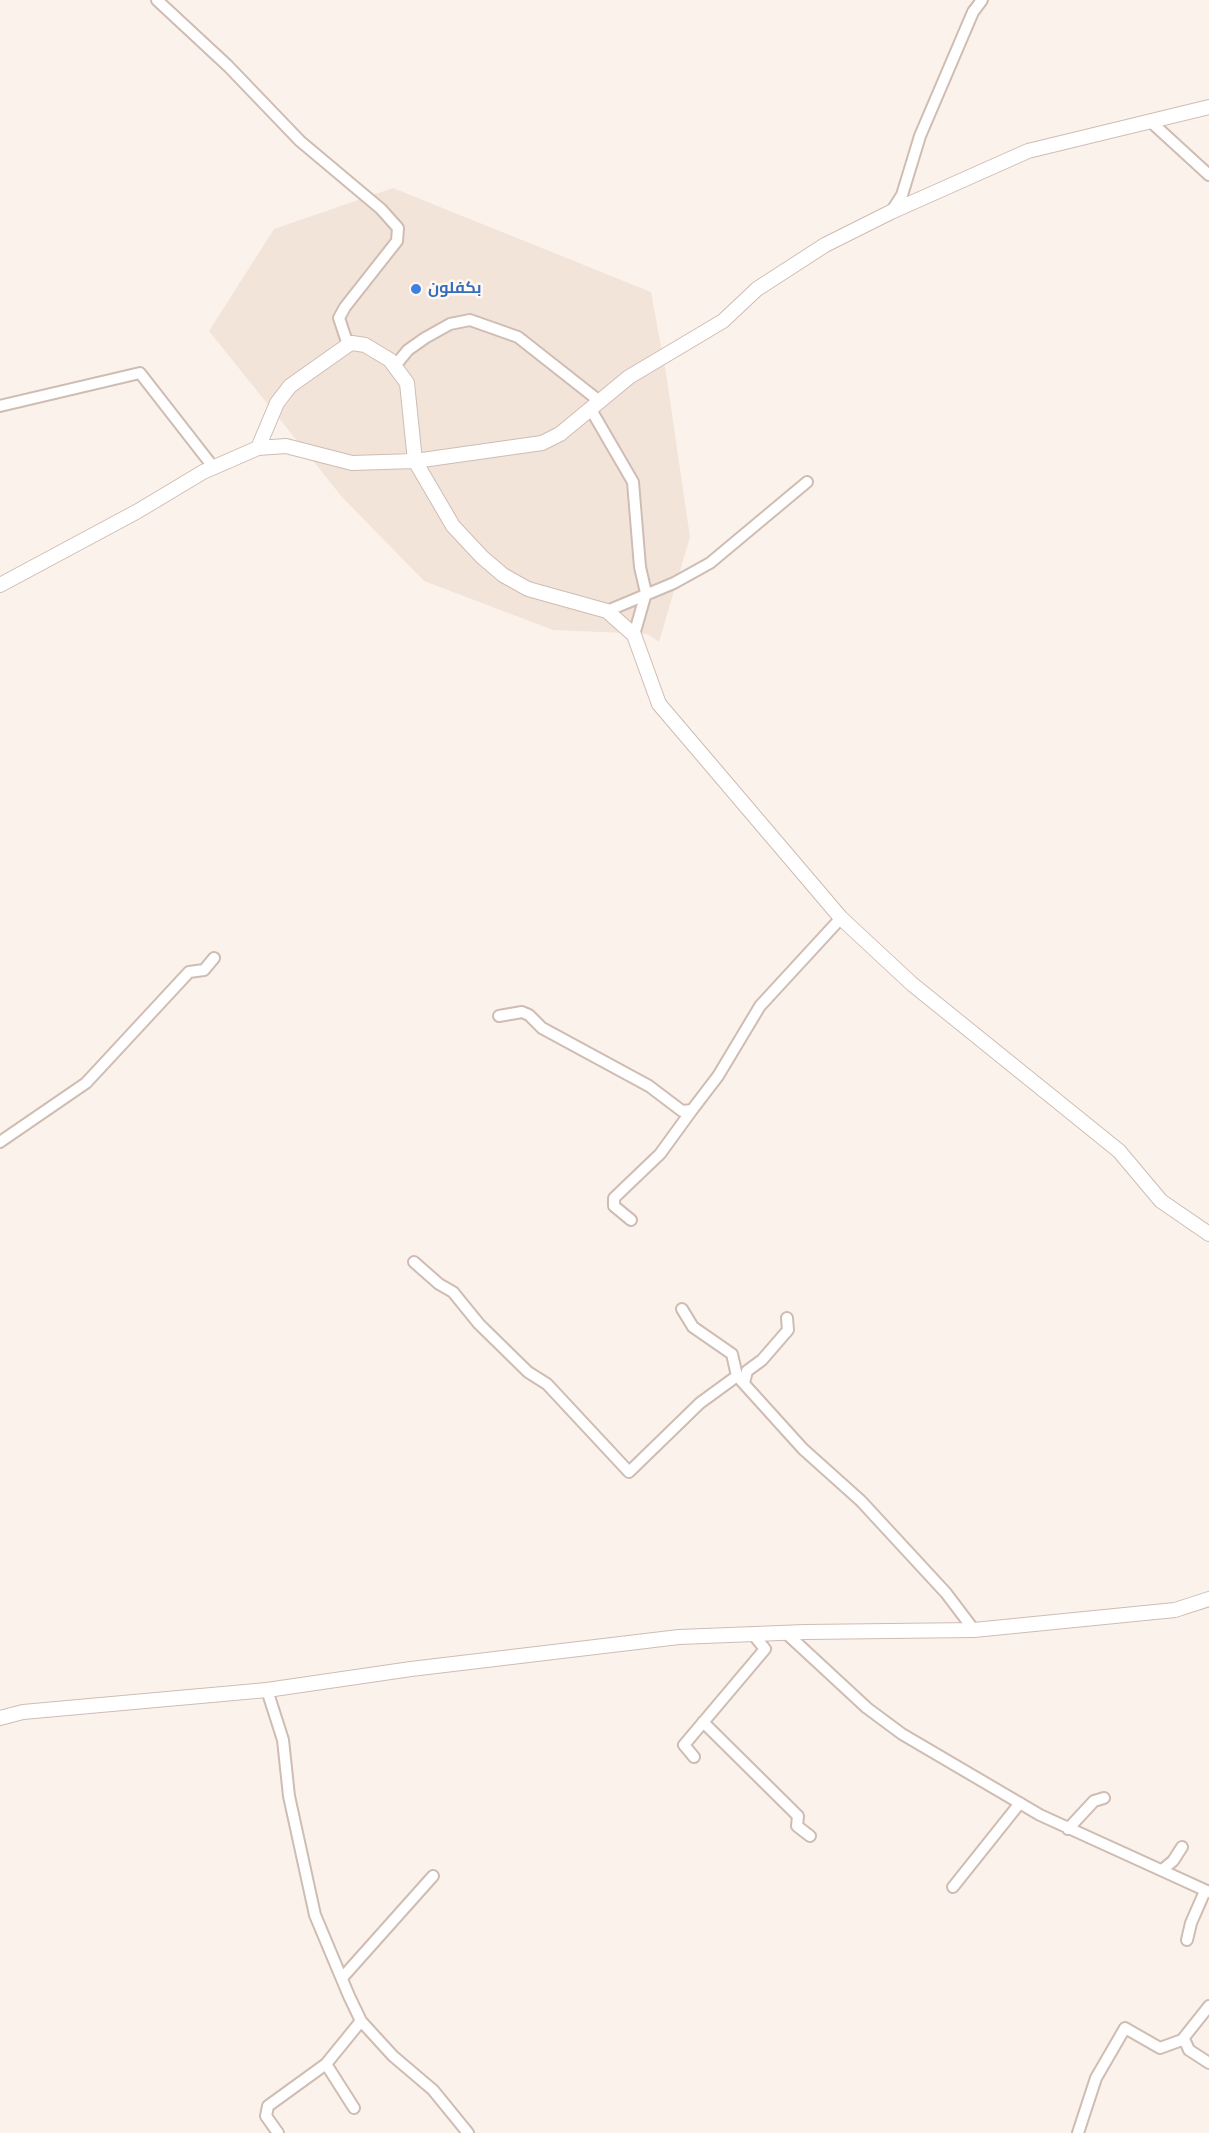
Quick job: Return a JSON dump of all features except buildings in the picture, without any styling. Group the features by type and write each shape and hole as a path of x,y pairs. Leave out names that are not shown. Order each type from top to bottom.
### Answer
{"street":[{"path":"157,0 228,66 307,147 381,209 398,228 397,241 345,307 339,318 348,345"},
{"path":"891,212 902,195 920,136 974,12 982,0"},
{"path":"0,585 214,468 258,448 286,446 352,463 415,461 542,443 560,434 629,377 723,321 757,289 825,245 891,212 1028,151 1209,107"},
{"path":"1150,120 1209,176"},
{"path":"394,367 408,350 425,338 450,324 470,320 518,338 594,404 633,482 640,567 646,593 634,635"},
{"path":"258,448 277,403 290,386 348,345 352,343 365,345 390,360 407,383 415,461 453,526 482,557 503,575 528,589 607,611 634,635 659,704 841,918 912,984 1119,1151 1161,1201 1209,1234"},
{"path":"0,406 140,373 214,468"},
{"path":"607,611 674,583 710,563 807,482"},
{"path":"631,1220 614,1206 614,1198 660,1154 718,1076 760,1006 841,918"},
{"path":"0,1142 86,1083 189,972 204,970 214,958"},
{"path":"499,1016 522,1012 529,1015 542,1028 649,1086 682,1111 692,1110"},
{"path":"414,1262 439,1284 453,1292 479,1324 528,1372 546,1384 629,1472 700,1403 740,1380 747,1371 762,1360 788,1330 787,1318"},
{"path":"682,1310 693,1327 732,1354 740,1380 803,1449 861,1502 946,1593 974,1630"},
{"path":"0,1718 56,1708 267,1690 411,1669 679,1637 752,1633 974,1630 1175,1610 1209,1599"},
{"path":"694,1757 684,1745 765,1649 752,1633"},
{"path":"786,1633 867,1708 902,1734 1068,1829 1207,1892 1191,1923 1187,1940"},
{"path":"267,1690 283,1740 289,1796 315,1915 361,2021 393,2056 433,2090 468,2133"},
{"path":"703,1722 798,1816 797,1826 810,1836"},
{"path":"1068,1829 1094,1801 1104,1798"},
{"path":"953,1887 1020,1803"},
{"path":"1162,1870 1173,1861 1182,1847"},
{"path":"342,1978 433,1876"},
{"path":"1078,2133 1096,2078 1125,2028 1160,2048 1184,2039 1209,2006"},
{"path":"278,2133 266,2116 268,2106 326,2064 361,2021"},
{"path":"1184,2039 1189,2050 1209,2062"},
{"path":"326,2064 354,2108"}],"shaded area":[{"path":"393,188 651,292 666,373 690,537 659,642 647,634 553,630 424,581 342,497 209,331 274,229"}],"place":[{"name":"بكفلون","path":"416,289"}]}
